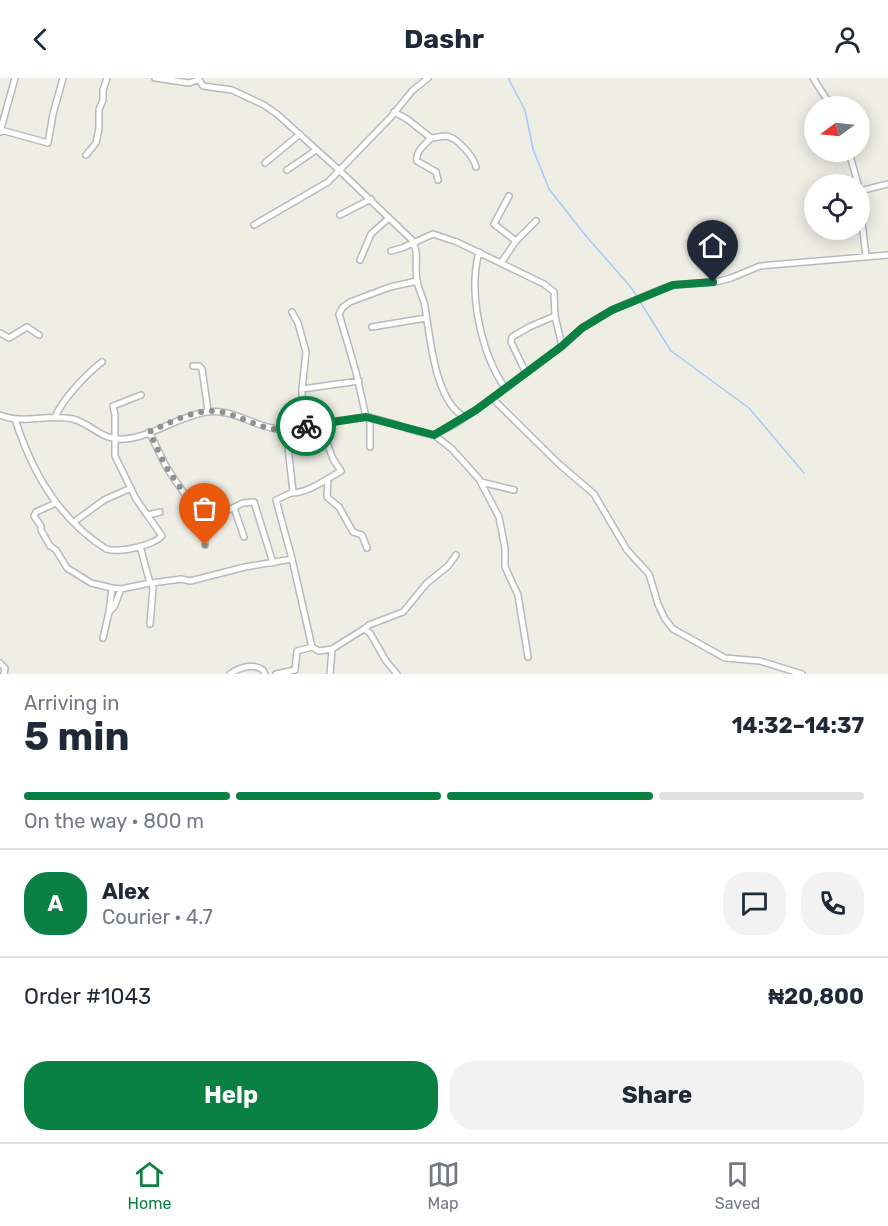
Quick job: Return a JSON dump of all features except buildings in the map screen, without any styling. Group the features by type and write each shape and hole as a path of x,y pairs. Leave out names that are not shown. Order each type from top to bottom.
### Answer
{"street":[{"path":"15,78 0,131 48,142 63,78"},
{"path":"86,156 96,143 99,110 107,78"},
{"path":"155,78 189,83 198,79 203,86 232,90 264,105 300,134 371,199 414,243 417,253 417,281 425,306 438,379 459,414 465,417"},
{"path":"254,225 328,182 412,91 428,78"},
{"path":"813,78 825,96"},
{"path":"394,112 431,138"},
{"path":"265,163 300,134"},
{"path":"438,180 436,172 417,161 419,150 431,138 445,136 453,138 475,161 476,167"},
{"path":"287,170 316,150"},
{"path":"870,188 888,184"},
{"path":"509,196 494,224 516,241"},
{"path":"340,215 371,199"},
{"path":"360,260 370,234 389,218"},
{"path":"501,263 516,241 536,221"},
{"path":"391,251 433,234 457,242 552,289 562,346"},
{"path":"865,240 866,256"},
{"path":"478,252 475,291 479,321 494,371 505,388"},
{"path":"434,435 495,399 505,388 562,346 582,328 612,310 673,285 716,282 760,266 888,255"},
{"path":"370,447 368,417 339,314 350,302 390,287 417,281"},
{"path":"292,312 298,322 306,352 302,389 302,427"},
{"path":"526,373 511,342 512,337 555,316"},
{"path":"372,327 426,318"},
{"path":"0,333 9,338 27,327 39,335"},
{"path":"55,417 60,405 66,401 87,373 102,362"},
{"path":"193,366 199,366 202,369 208,411"},
{"path":"302,389 359,381"},
{"path":"15,419 33,465 45,488 74,522 106,549 112,551 140,546 157,541 162,536 136,499 115,456 113,406 141,395"},
{"path":"495,399 559,464 594,494 627,550 649,574 658,604 673,629 725,658 760,661 802,674"},
{"path":"0,415 15,419 34,420 55,417 76,420 99,434 114,439 131,438 186,416 208,411 236,415 269,428 286,429 368,417 434,435 452,448 481,482 499,517 505,548 505,567 518,595 528,657"},
{"path":"457,423 459,414"},
{"path":"312,647 276,500 328,479 340,471 320,424"},
{"path":"286,429 292,493"},
{"path":"149,432 167,467 195,509 201,523 205,545"},
{"path":"328,479 327,497 339,507 353,532 362,535 367,548"},
{"path":"481,482 514,490"},
{"path":"74,522 104,500 131,488"},
{"path":"201,523 249,501 254,502 273,563"},
{"path":"56,503 36,512 34,516 50,546 56,550 66,568 91,583 112,588 121,589 151,583 190,580 292,559"},
{"path":"234,508 243,537"},
{"path":"148,515 160,512"},
{"path":"140,546 153,588 150,624"},
{"path":"276,674 295,670 297,651 312,647 319,651 333,649 369,625 403,612 427,583 448,566 456,555"},
{"path":"103,638 112,588"},
{"path":"109,612 114,607 121,589"},
{"path":"364,628 370,633 386,661 397,674"},
{"path":"330,674 333,649"},
{"path":"0,663 4,668 4,674"},
{"path":"230,674 255,666 263,670 265,674"}],"waterway":[{"path":"508,78 525,110 533,149 549,189 637,296"},
{"path":"639,300 671,351 749,408 804,473"}],"way so far":[{"path":"205,545 201,523 195,509 167,467 149,432 186,416 208,411 236,415 269,428 286,429 306,426"}],"route":[{"path":"306,426 366,417 434,435 476,410 562,346 582,328 612,310 673,285 713,282"}]}
